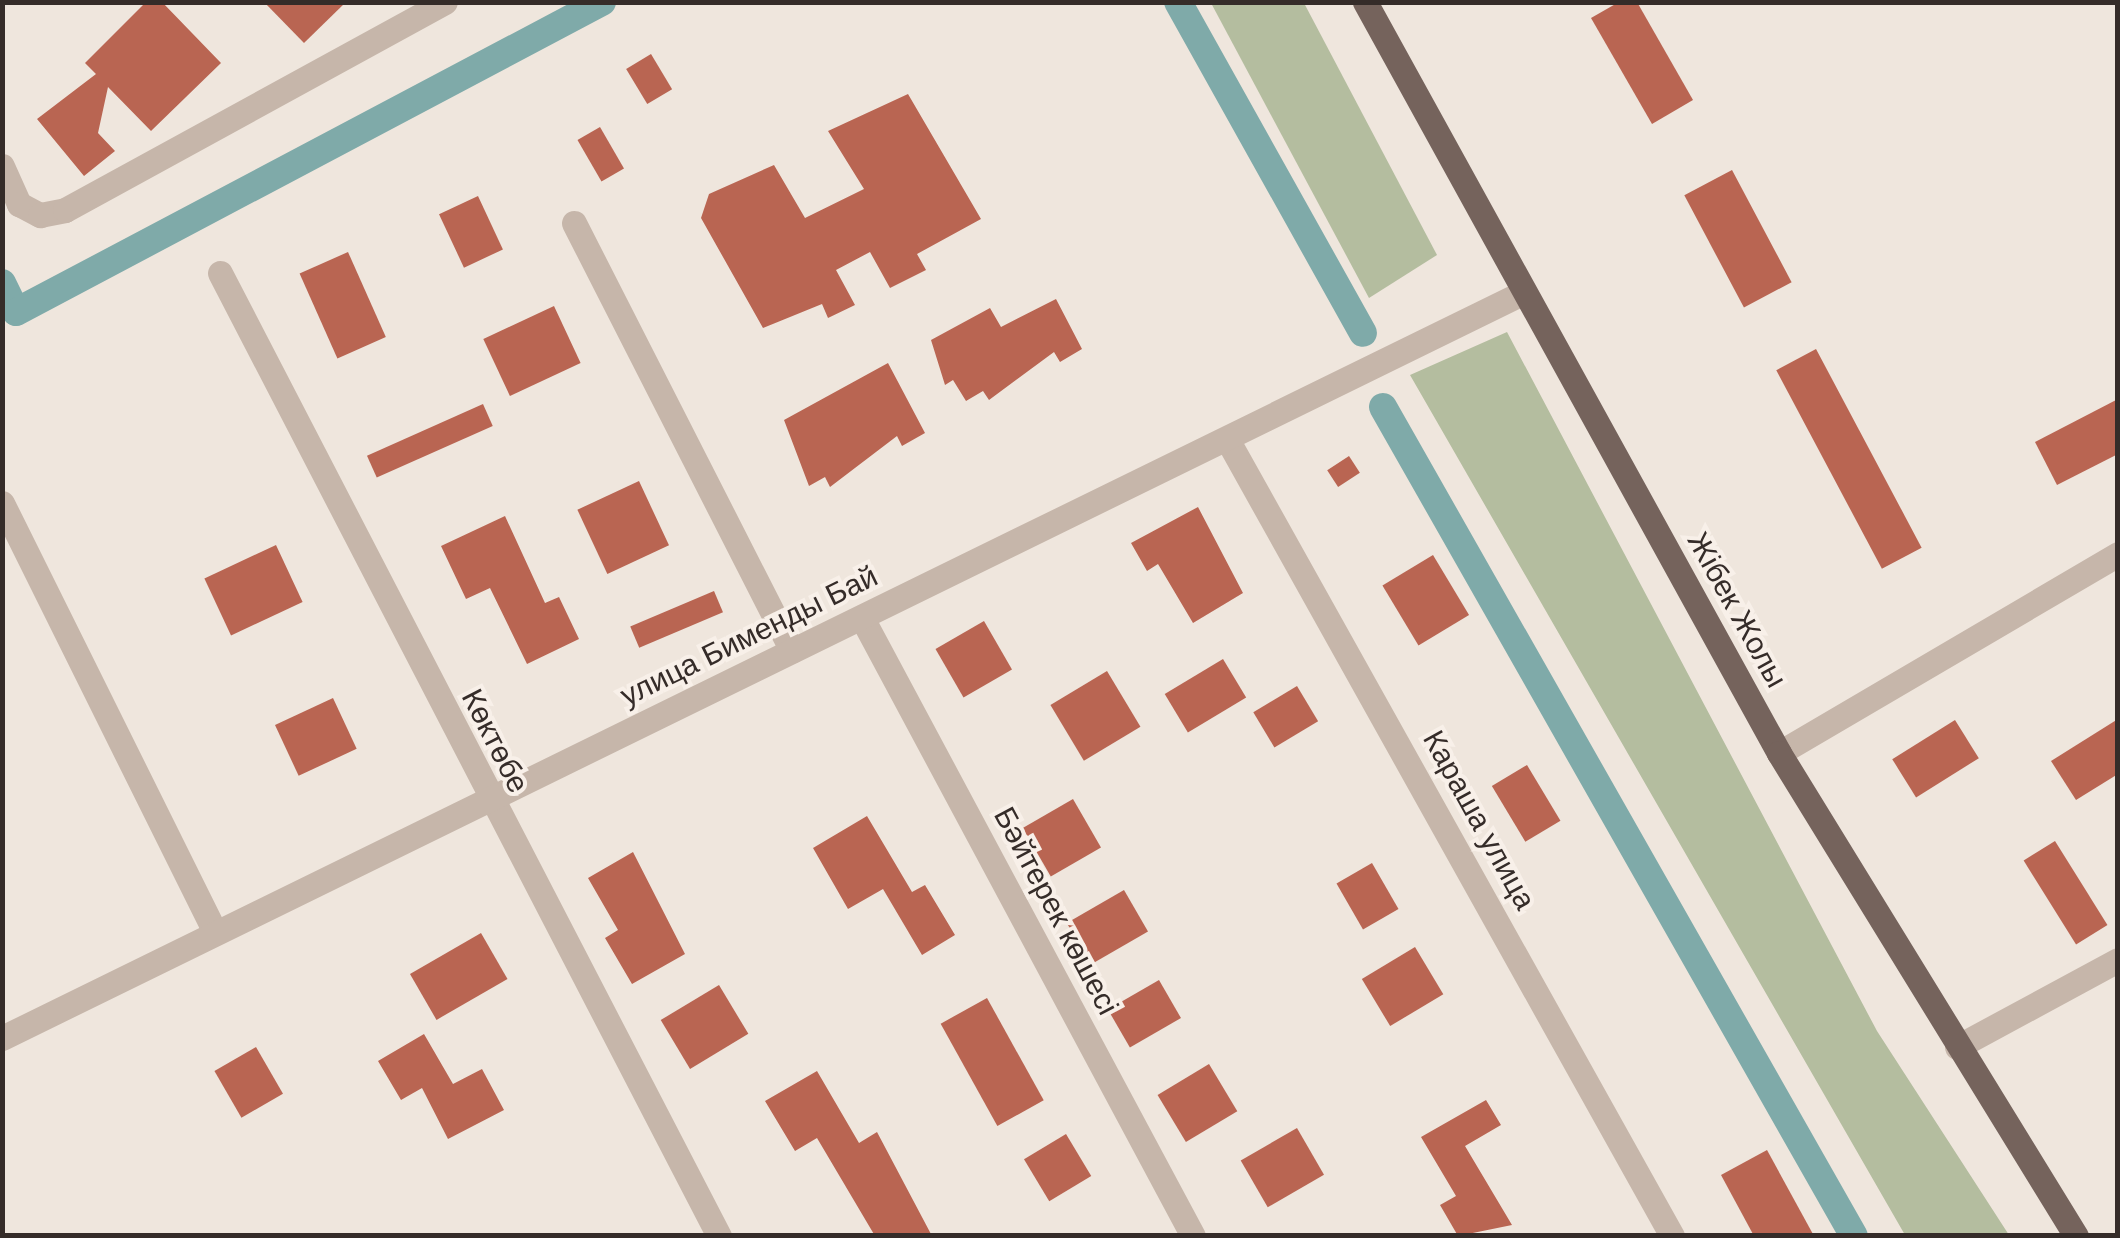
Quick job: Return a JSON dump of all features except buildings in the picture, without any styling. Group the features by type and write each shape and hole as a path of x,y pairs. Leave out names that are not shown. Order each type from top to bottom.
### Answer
{"main road":[{"name":"Жібек Жолы","path":"1365,2 1780,753 1956,1047 2076,1236"}],"street":[{"path":"2,166 18,204 40,215 65,210 445,2"},
{"path":"574,223 792,652"},
{"name":"Көктөбе","path":"220,272 489,800 719,1236"},
{"name":"улица Бименды Бай","path":"2,1038 1524,292"},
{"name":"Караша улица","path":"1226,438 1672,1236"},
{"path":"2,503 215,932"},
{"path":"1780,753 2118,554"},
{"name":"Бәйтерек көшесі","path":"862,618 1194,1236"},
{"path":"1956,1047 2118,960"}],"green space":[{"path":"1211,3 1304,3 1437,255 1369,298"},
{"path":"1507,332 1877,1031 2009,1235 1905,1235 1410,375"}],"waterway":[{"path":"2,283 16,312 602,2"},
{"path":"1178,2 1363,333"},
{"path":"1383,407 1854,1236"}]}
